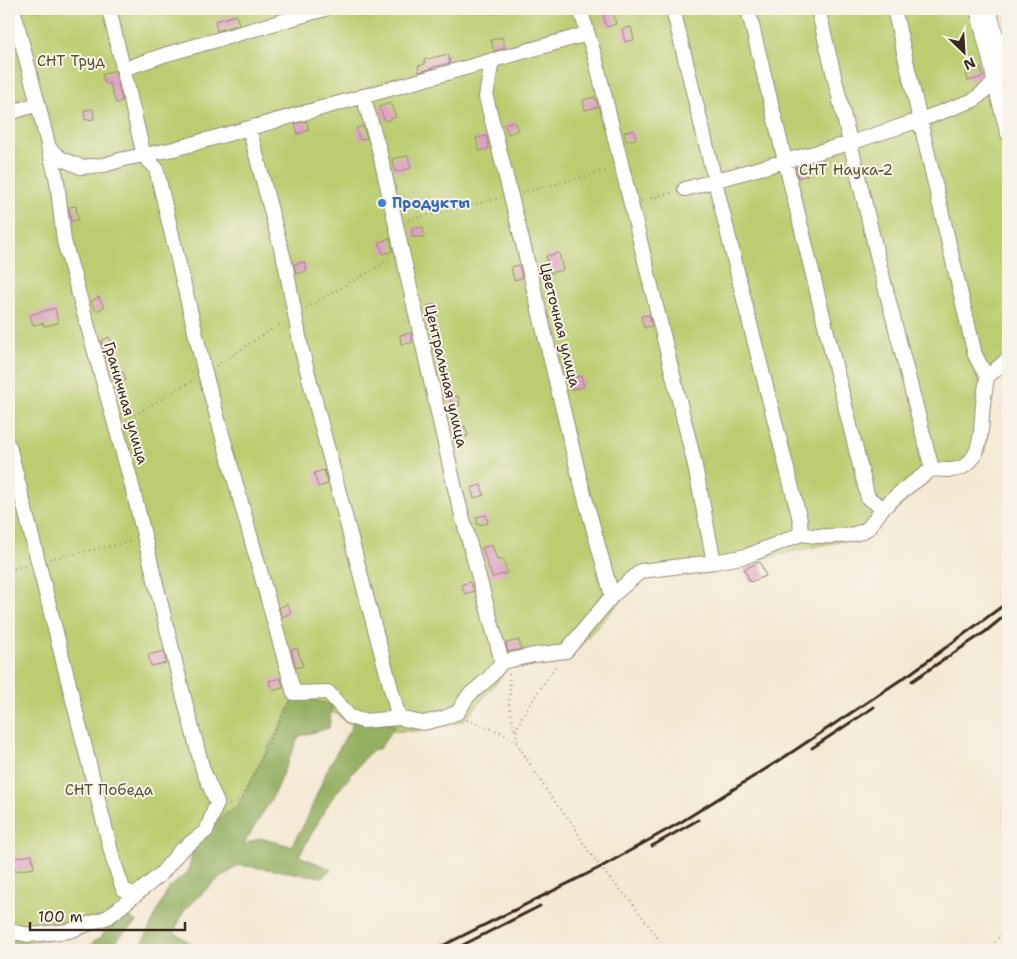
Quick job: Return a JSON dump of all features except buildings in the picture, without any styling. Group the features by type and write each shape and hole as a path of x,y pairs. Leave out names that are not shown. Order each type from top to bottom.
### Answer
{"street":[{"name":"Граничная улица","path":"13,9 13,27 38,104 56,181 64,241 130,478 203,770 217,803"},
{"path":"109,9 144,156 156,168 205,373 294,693 328,692 350,717 363,721 399,718 423,723 444,718 458,712 468,696 489,678 502,662 566,651 612,596 641,571 747,556 800,534 814,536 855,534 868,528 883,508 903,490 932,469 948,470 965,466 976,455 981,431 987,377 976,355 894,9"},
{"path":"124,69 164,55 325,9"},
{"path":"580,9 595,57 694,461 714,562"},
{"path":"673,9 800,520 800,534"},
{"path":"748,9 868,498 883,508"},
{"path":"818,9 880,267 932,469"},
{"path":"977,9 1008,134"},
{"path":"685,189 850,143 974,100 994,83 999,69 997,38 989,9"},
{"path":"48,146 60,158 81,166 104,165 174,149 587,34"},
{"name":"Цветочная улица","path":"492,60 486,97 579,476 612,596"},
{"name":"Центральная улица","path":"363,96 379,149 456,493 502,662"},
{"path":"9,113 38,104"},
{"path":"248,128 286,267 301,347 399,718"},
{"path":"987,377 1008,359"},
{"path":"9,446 114,859 123,890 134,895"},
{"path":"9,927 13,932 30,935 69,931 108,917 161,874 180,850 206,831 217,803"}],"path":[{"path":"395,223 511,196 622,167"},
{"path":"630,204 685,189"},
{"path":"116,427 205,373"},
{"path":"9,570 145,538"},
{"path":"516,732 521,718 550,672 566,651"},
{"path":"502,662 507,666 510,689 509,704 517,743"},
{"path":"217,803 231,805 242,797 294,693"},
{"path":"458,712 469,722 504,733 517,743 550,796 573,824 586,848 605,873 632,901 666,950"},
{"path":"988,950 1008,927"}],"green space":[{"path":"9,9 996,9 1008,76 1008,370 991,386 985,451 964,470 935,474 880,525 855,538 740,563 644,576 568,658 509,667 464,721 417,731 362,731 335,713 301,702 236,813 113,921 82,933 9,945"},
{"path":"296,696 332,705 329,728 299,736 272,798 243,845 260,838 291,846 306,821 327,770 355,720 396,725 380,748 369,753 330,801 299,856 331,869 323,877 239,865 213,883 184,911 174,932 193,945 191,950 173,947 172,950 139,950 168,889 188,872 194,846 222,816 237,807"},
{"path":"123,914 137,922 121,935 112,950 87,950 93,942 101,938 112,919"},
{"path":"9,935 38,949 9,950"}],"railway":[{"path":"434,950 601,867 681,822 780,760 911,673 1008,602"},
{"path":"912,681 985,632 1008,613"},
{"path":"812,748 874,707"},
{"path":"652,846 698,820"},
{"path":"453,950 540,906"}],"place":[{"name":"Продукты","path":"382,203"}],"park label":[{"name":"СНТ Труд","path":"71,61"},
{"name":"СНТ Наука-2","path":"846,170"},
{"name":"СНТ Победа","path":"109,790"}]}
